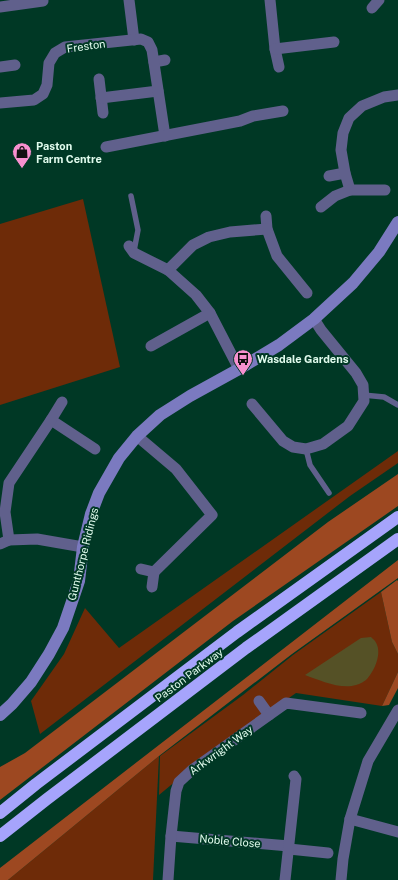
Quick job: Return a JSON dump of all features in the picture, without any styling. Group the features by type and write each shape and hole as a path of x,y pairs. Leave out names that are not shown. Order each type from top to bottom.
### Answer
{"highway":[{"name":"Paston Parkway","path":"0,813 237,632 398,517"},
{"name":"Paston Parkway","path":"0,836 246,648 398,539"}],"street":[{"path":"129,0 134,40"},
{"path":"270,0 275,48 279,67"},
{"path":"0,7 43,1"},
{"name":"Freston","path":"0,103 34,100 43,94 47,85 49,63 55,53 65,47 141,40 148,42 152,50 165,136"},
{"path":"275,48 334,42"},
{"path":"154,62 165,60"},
{"path":"0,67 15,66"},
{"path":"99,79 103,113"},
{"path":"101,98 158,91"},
{"path":"350,190 341,150 343,133 349,118 362,106 384,97 398,95"},
{"path":"106,147 240,121 254,116 283,111"},
{"path":"329,176 345,173"},
{"path":"321,207 335,196 350,190 385,190"},
{"path":"266,216 267,229 277,256 307,293"},
{"name":"Gunthorpe Ridings","path":"0,715 12,704 30,682 49,654 63,628 78,581 83,547 91,514 99,493 119,458 137,436 160,415 279,345 314,319 353,283 378,252 398,222"},
{"path":"168,270 193,245 209,237 230,232 267,229"},
{"path":"131,250 168,270 196,294 210,313 239,369"},
{"path":"151,346 210,313"},
{"path":"252,404 283,441 293,447 306,449 323,444 348,426 364,401 363,385 356,373 321,330 314,319"},
{"path":"62,402 51,420 4,482 4,542 36,538 83,547"},
{"path":"51,420 95,450"},
{"path":"137,436 176,469 212,515 154,572 152,587"},
{"path":"141,569 154,572"},
{"path":"258,701 269,715"},
{"name":"Arkwright Way","path":"168,880 176,791 179,782 192,770 286,703 361,713"},
{"path":"341,880 350,819 368,761 398,710"},
{"path":"285,880 296,779 294,776"},
{"path":"350,819 398,832"},
{"name":"Noble Close","path":"171,836 289,847 328,853"}],"lane":[{"path":"130,196 138,230 131,250"},
{"path":"363,395 384,397 398,405"},
{"path":"306,449 310,465 330,493"}],"shaded area":[{"path":"83,199 120,367 0,405 0,224"},
{"path":"398,451 398,463 350,496 40,734 31,701 64,654 85,608 119,648"},
{"path":"398,474 398,506 233,621 0,800 0,767 25,753 328,522"},
{"path":"398,560 398,578 292,654 159,756 8,880 0,880 0,868"},
{"path":"397,580 398,654 392,642 381,592"},
{"path":"381,592 392,642 398,654 398,672 382,706 296,693 200,761 159,795 160,756 243,695 293,655"},
{"path":"371,637 377,645 377,661 373,671 367,679 362,682 356,685 344,686 330,684 305,675 361,638"},
{"path":"398,672 398,688 389,705 382,706"},
{"path":"159,756 153,880 8,880"}],"place":[{"name":"Paston Farm Centre","path":"22,169"},
{"name":"Wasdale Gardens","path":"243,376"}]}
